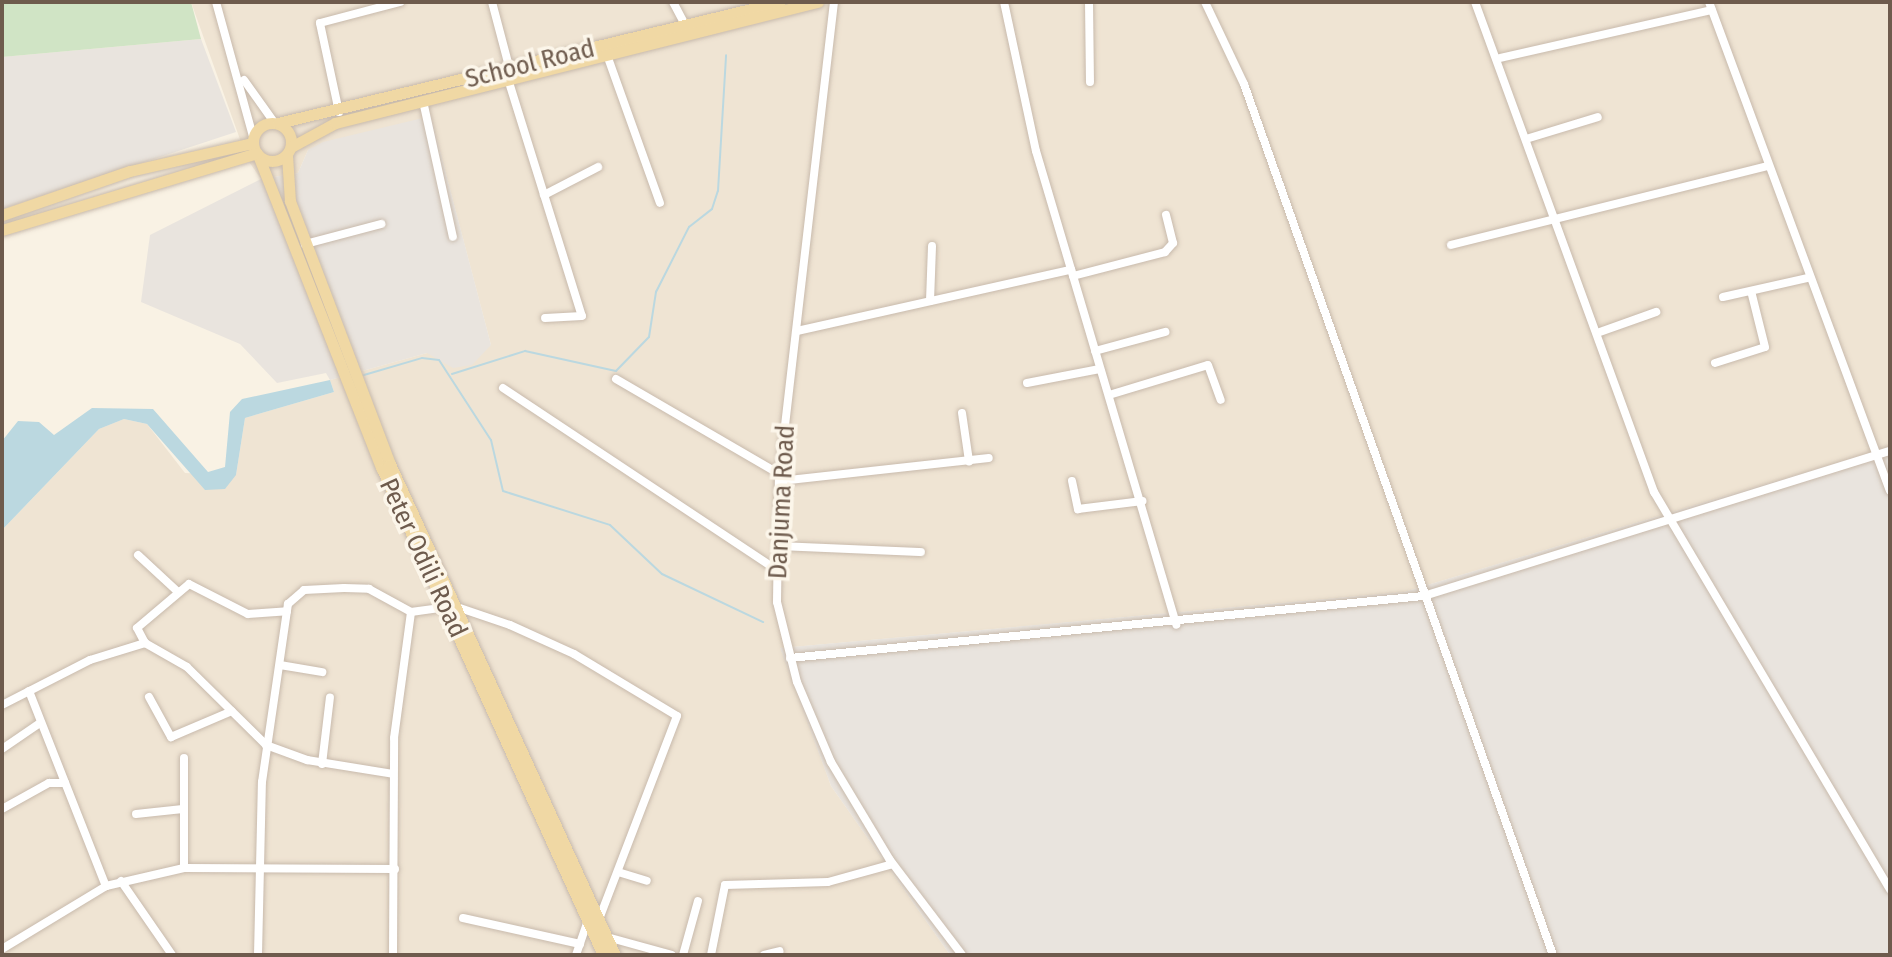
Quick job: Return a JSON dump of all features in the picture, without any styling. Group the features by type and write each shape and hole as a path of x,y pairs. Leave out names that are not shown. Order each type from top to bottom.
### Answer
{"main road":[{"name":"School Road","path":"276,123 510,76 780,2"},
{"path":"2,215 130,171 255,147 275,161 320,128 510,76 818,2"},
{"path":"2,230 255,147 276,123 289,151"},
{"name":"Peter Odili Road","path":"255,147 449,606 594,919 603,955"},
{"name":"Peter Odili Road","path":"289,151 287,188 305,244 449,606"},
{"name":"Peter Odili Road","path":"594,919 615,955"}],"street":[{"path":"216,2 255,147"},
{"path":"339,112 320,23 400,2"},
{"path":"492,2 544,195 582,316 545,318"},
{"path":"673,2 686,26"},
{"name":"Danjuma Road","path":"834,2 779,478 777,570 790,658 831,762 893,864 962,955"},
{"path":"1004,2 1018,83 1100,369 1143,501 1176,625"},
{"path":"1089,2 1090,82"},
{"path":"1205,2 1244,84 1553,955"},
{"path":"1475,2 1500,58 1526,139 1668,521 1890,889"},
{"path":"1500,58 1710,6 1871,457 1890,491"},
{"path":"607,55 660,203"},
{"path":"237,74 276,123"},
{"path":"423,101 453,237"},
{"path":"1526,139 1598,117"},
{"path":"1451,245 1767,166"},
{"path":"544,195 598,167"},
{"path":"797,331 1165,252 1173,243 1166,215"},
{"path":"305,244 381,224"},
{"path":"930,301 932,246"},
{"path":"1723,297 1752,295 1807,278"},
{"path":"1715,363 1765,347 1752,295"},
{"path":"1597,333 1656,312"},
{"path":"1095,351 1165,332"},
{"path":"1109,395 1208,365 1221,400"},
{"path":"1027,383 1100,369"},
{"path":"616,379 779,478 989,458"},
{"path":"503,388 777,570"},
{"path":"962,413 969,461"},
{"path":"790,658 1176,625 1424,596 1890,451"},
{"path":"1072,481 1078,509 1143,501"},
{"path":"777,546 921,552"},
{"path":"138,555 178,592"},
{"path":"287,611 248,614 196,584 178,592 137,628 145,643 187,667 266,745 322,764 393,774"},
{"path":"258,955 258,864 266,745 287,611 304,590 344,588 369,589 411,612 449,606 574,654 677,716 618,872 576,955"},
{"path":"393,955 393,774 399,657 411,612"},
{"path":"2,705 90,660 145,643"},
{"path":"280,665 322,672"},
{"path":"29,691 106,886"},
{"path":"149,697 171,737 232,711"},
{"path":"322,764 330,697"},
{"path":"2,749 40,723"},
{"path":"184,758 184,868"},
{"path":"2,809 49,783 65,783"},
{"path":"136,814 183,809"},
{"path":"2,949 106,886 184,868 258,864 395,869"},
{"path":"711,955 725,885 828,882 893,864"},
{"path":"618,872 647,881"},
{"path":"121,881 172,955"},
{"path":"683,955 698,901"},
{"path":"463,918 580,944"},
{"path":"607,937 672,955"},
{"path":"764,955 780,951"}],"shaded area":[{"path":"191,2 1890,2 1890,447 1404,592 781,648 831,786 950,955 2,955 2,530 99,429 124,419 147,424 185,473 236,475 245,418 334,392 330,380 427,353 491,345 431,117 308,150 298,173 261,179 247,159"},
{"path":"201,39 236,132 2,209 2,57"},
{"path":"431,116 491,345 472,365 453,368 427,353 330,380 326,373 277,383 240,344 141,302 150,235 261,179 298,173 308,150 323,142"},
{"path":"1890,447 1890,955 950,955 831,786 780,648 1404,592"}],"green space":[{"path":"2,2 191,2 201,39 2,57"}],"water":[{"path":"330,380 334,392 245,418 236,475 225,489 205,490 147,424 124,419 99,429 2,530 2,441 18,421 39,422 54,435 92,408 153,409 208,472 225,467 230,412 242,399"}],"waterway":[{"path":"452,374 525,351 616,371 649,337 656,292 689,227 712,209 718,191 726,55"},
{"path":"364,375 422,358 439,360 491,440 503,491 610,525 662,574 763,622"}]}
